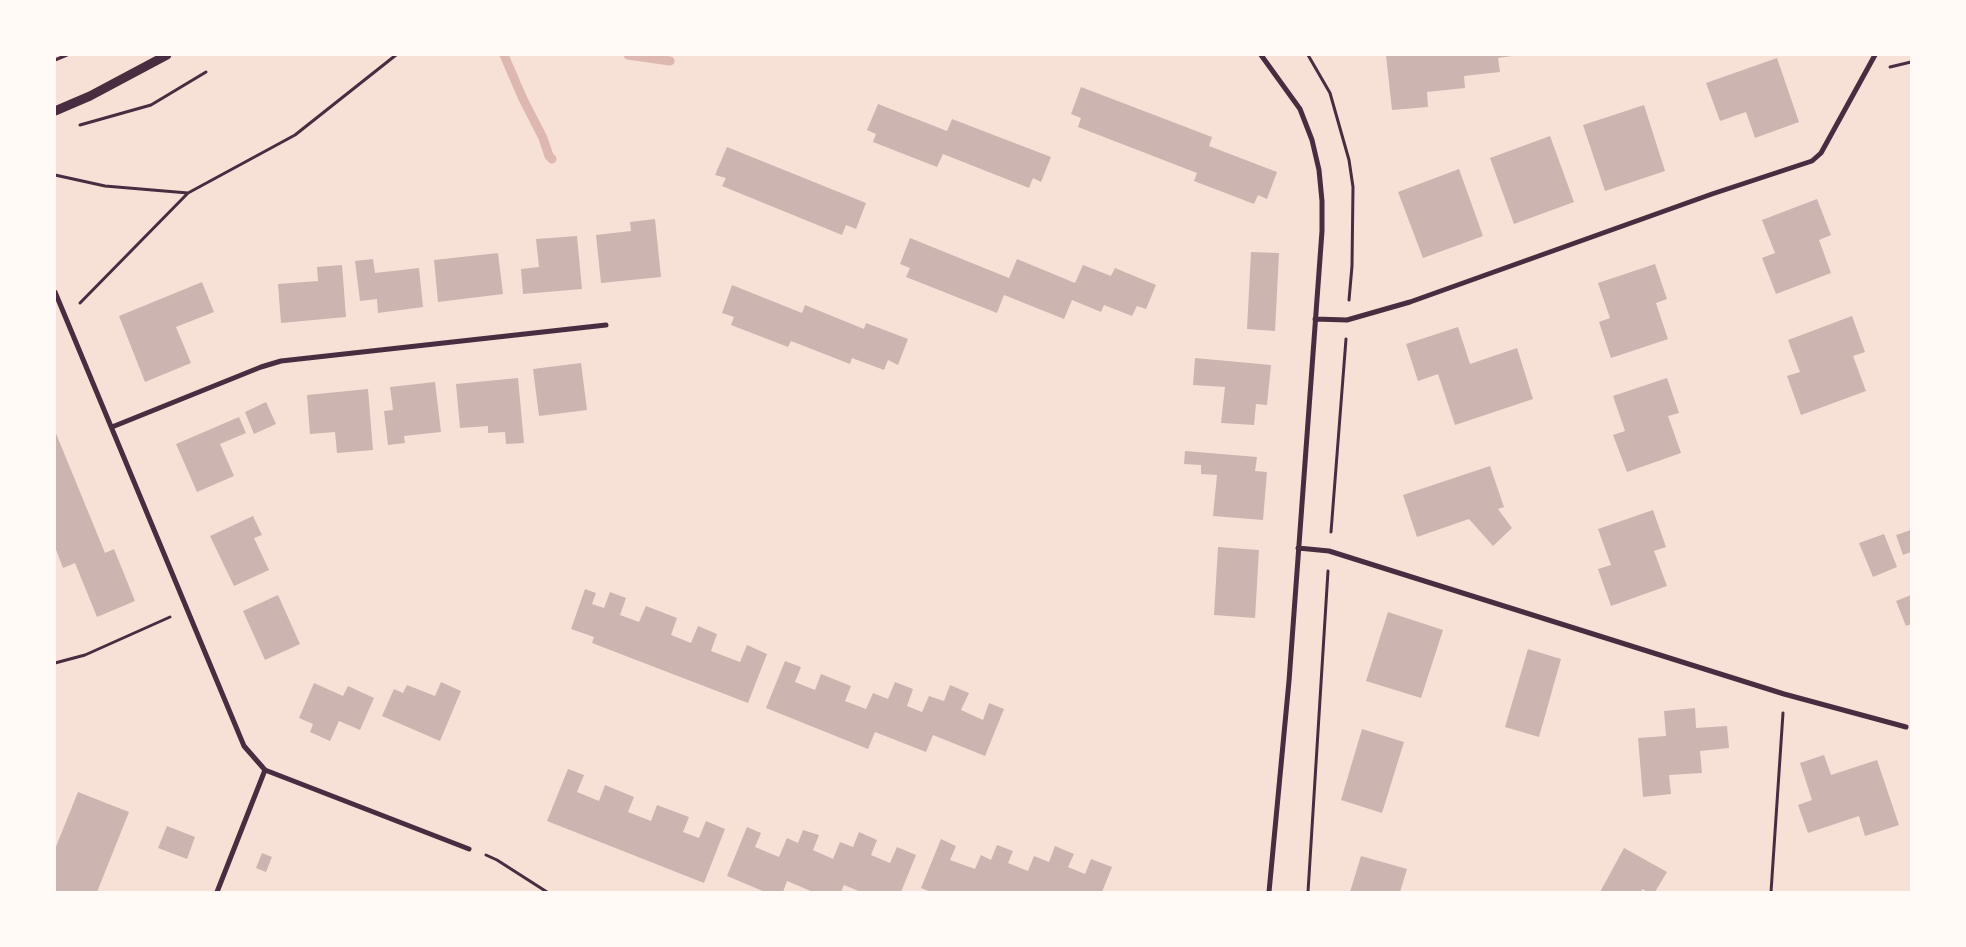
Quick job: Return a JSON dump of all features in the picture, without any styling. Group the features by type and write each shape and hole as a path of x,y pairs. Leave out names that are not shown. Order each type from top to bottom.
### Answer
{"street":[{"path":"55,111 90,96 167,55"},
{"path":"1261,55 1300,109 1312,140 1319,170 1322,201 1322,231 1289,681 1269,892"},
{"path":"1315,319 1347,320 1410,302 1707,196 1812,161 1821,153 1875,55"},
{"path":"55,292 244,746 265,770 469,849"},
{"path":"112,427 261,367 281,361 606,325"},
{"path":"1298,548 1329,551 1784,694 1906,727"},
{"path":"217,892 265,770"}],"path":[{"path":"55,60 66,55"},
{"path":"79,304 188,194 295,135 396,55"},
{"path":"1308,55 1330,93 1349,160 1353,187 1352,266 1329,551 1308,892"},
{"path":"74,127 150,105 206,72"},
{"path":"55,175 105,186 188,194"},
{"path":"55,663 86,656 188,609"},
{"path":"1771,892 1784,694"},
{"path":"469,849 496,860 547,892"}],"building":[{"path":"1386,55 1512,56 1498,58 1500,72 1464,76 1465,88 1427,92 1428,107 1392,110"},
{"path":"1777,58 1799,122 1755,138 1746,112 1720,121 1706,83"},
{"path":"1081,87 1212,137 1209,146 1277,172 1267,199 1258,195 1254,204 1194,181 1197,173 1078,127 1081,118 1071,114"},
{"path":"878,104 947,131 952,119 1051,157 1041,182 1033,178 1029,188 943,154 937,167 873,142 876,134 867,130"},
{"path":"1644,105 1665,171 1605,191 1583,125"},
{"path":"1550,136 1574,202 1514,224 1490,158"},
{"path":"727,147 866,203 856,229 846,225 842,235 722,186 726,178 715,175"},
{"path":"1459,169 1483,236 1423,258 1398,192"},
{"path":"1817,199 1831,235 1819,240 1831,273 1776,294 1762,258 1775,253 1762,220"},
{"path":"655,219 661,277 601,283 596,235 631,231 630,222"},
{"path":"577,236 582,289 523,294 521,269 539,267 536,239"},
{"path":"910,238 1009,278 1017,259 1075,283 1083,265 1111,276 1115,268 1156,285 1146,309 1137,306 1132,316 1104,305 1101,312 1072,300 1064,319 1004,295 997,313 906,277 910,268 900,264"},
{"path":"1251,252 1279,253 1275,331 1247,329"},
{"path":"498,253 503,294 438,302 434,260"},
{"path":"373,259 375,273 419,268 423,307 378,313 377,299 360,301 355,261"},
{"path":"1655,264 1667,299 1656,303 1668,339 1611,358 1599,322 1610,318 1598,283"},
{"path":"342,265 346,317 281,323 278,284 318,281 317,267"},
{"path":"202,282 214,312 176,327 191,363 145,382 119,316"},
{"path":"732,285 802,313 805,305 864,329 866,323 908,339 898,365 888,360 884,370 852,358 850,364 791,341 788,347 731,325 734,317 722,313"},
{"path":"1852,316 1865,352 1853,356 1866,391 1801,415 1787,376 1800,372 1788,340"},
{"path":"1458,327 1470,364 1517,348 1533,399 1455,425 1438,374 1418,381 1406,344"},
{"path":"1195,358 1271,365 1267,405 1256,404 1254,425 1221,423 1225,387 1193,385"},
{"path":"581,363 587,410 539,416 533,369"},
{"path":"518,378 524,443 506,444 505,432 488,433 488,426 460,428 456,384"},
{"path":"1667,378 1679,413 1668,416 1681,453 1627,472 1613,435 1625,431 1613,396"},
{"path":"435,382 441,432 404,436 405,443 388,445 384,411 393,410 390,387"},
{"path":"368,389 373,450 337,453 335,432 310,434 307,395"},
{"path":"266,402 276,424 254,434 245,412"},
{"path":"239,417 246,433 220,444 234,476 197,492 176,444"},
{"path":"55,431 105,553 114,549 135,601 97,617 75,563 63,568 55,547"},
{"path":"1185,451 1257,457 1255,471 1267,472 1263,520 1213,516 1217,475 1201,474 1201,465 1184,464"},
{"path":"1490,466 1504,507 1498,509 1512,528 1493,546 1469,519 1417,537 1403,495"},
{"path":"1653,510 1666,547 1654,551 1667,586 1611,606 1598,569 1611,565 1598,529"},
{"path":"253,516 262,535 254,538 269,570 234,586 210,536"},
{"path":"1911,530 1911,552 1903,555 1896,535"},
{"path":"1884,534 1897,567 1873,577 1859,543"},
{"path":"1218,547 1259,550 1255,618 1214,615"},
{"path":"585,589 596,593 592,604 604,608 610,592 626,598 620,615 639,622 646,606 677,618 671,635 691,643 698,626 717,634 711,651 740,662 747,645 767,654 748,703 592,643 594,637 571,629"},
{"path":"278,595 300,644 265,660 243,611"},
{"path":"1911,595 1911,624 1906,626 1896,601"},
{"path":"1388,612 1443,630 1421,698 1366,681"},
{"path":"1528,649 1561,659 1539,737 1505,727"},
{"path":"785,661 801,667 795,682 815,690 821,674 851,686 845,701 866,709 873,693 888,699 895,682 913,689 907,706 922,712 929,696 944,701 950,685 969,693 961,710 983,720 989,703 1004,709 985,756 933,735 926,752 875,732 868,749 766,708"},
{"path":"441,682 461,691 440,741 382,716 394,689 403,693 407,685 435,696"},
{"path":"314,683 343,696 348,686 374,698 360,730 339,721 330,741 310,732 313,724 299,718"},
{"path":"1695,708 1696,728 1727,726 1729,748 1700,751 1702,773 1669,775 1671,794 1643,797 1638,738 1666,736 1664,711"},
{"path":"1362,729 1404,742 1382,813 1341,800"},
{"path":"1824,755 1831,775 1877,760 1899,825 1865,836 1859,816 1808,833 1798,805 1812,800 1800,763"},
{"path":"568,769 584,775 577,792 599,801 605,785 634,797 628,812 651,821 657,805 689,817 683,832 699,838 706,821 725,829 704,883 547,821"},
{"path":"78,792 129,812 97,892 55,892 55,849"},
{"path":"167,826 195,837 187,859 158,848"},
{"path":"747,827 761,833 755,847 779,857 787,838 798,843 803,830 819,835 813,850 833,859 840,842 853,847 859,832 877,840 871,855 890,863 897,847 916,855 901,892 861,892 844,885 841,892 813,892 787,881 783,892 765,892 727,876"},
{"path":"941,839 956,846 950,860 975,869 981,855 991,860 997,845 1013,851 1008,863 1028,871 1034,856 1049,862 1055,846 1074,854 1068,867 1085,874 1091,859 1112,867 1102,892 931,892 921,888"},
{"path":"1624,848 1667,872 1655,892 1648,892 1642,889 1641,892 1600,892"},
{"path":"262,853 272,857 266,872 256,868"},
{"path":"1361,856 1407,869 1400,892 1350,892"}],"waterway":[{"path":"504,55 552,159"},
{"path":"628,55 670,61"}]}
